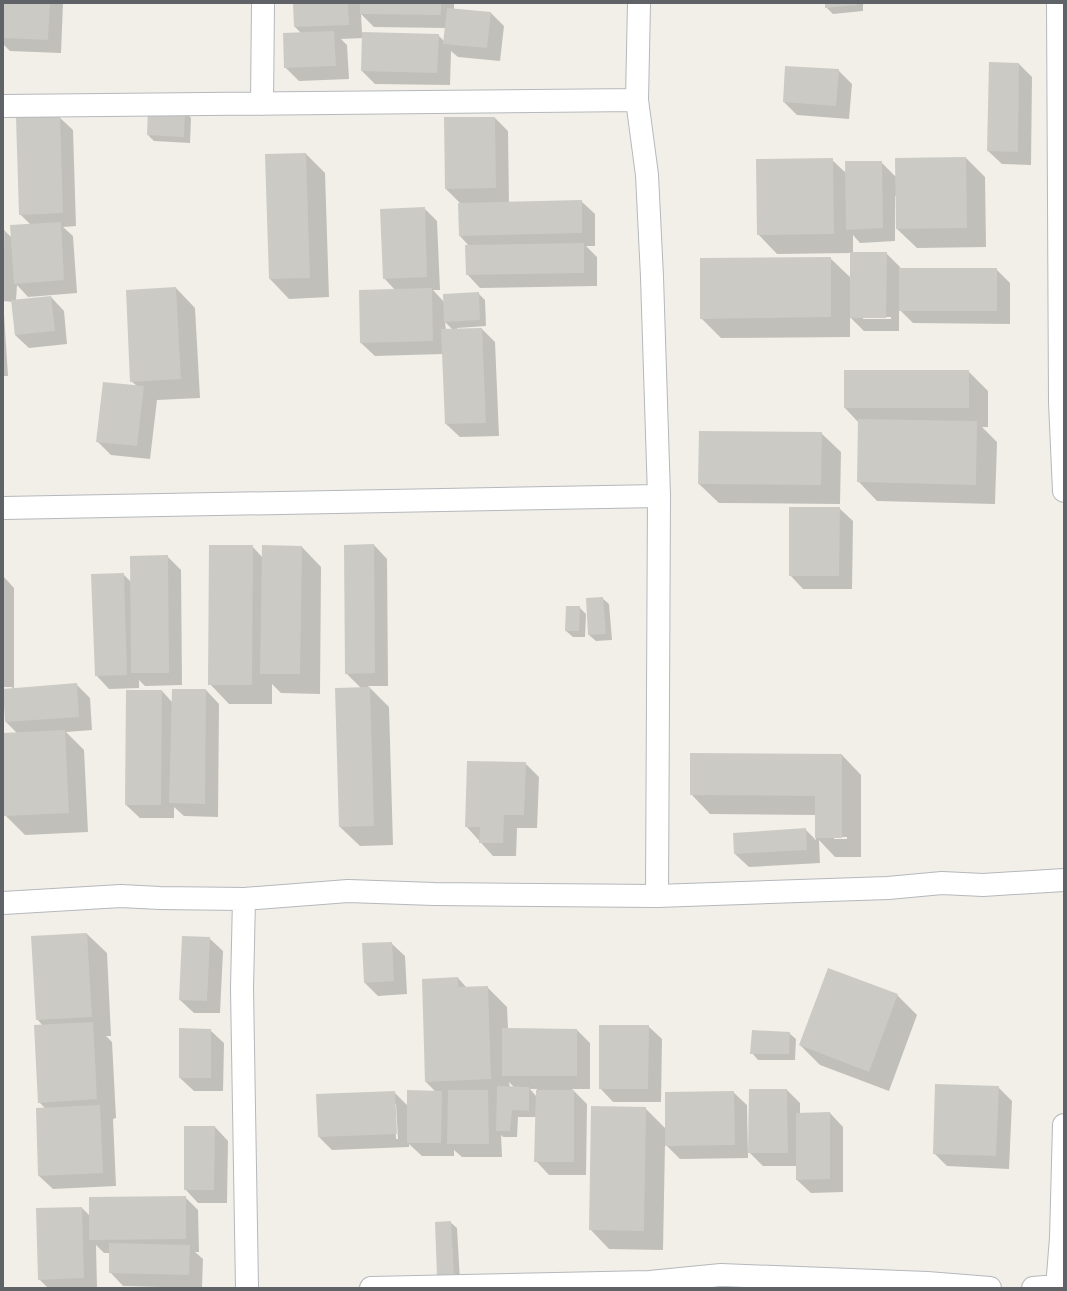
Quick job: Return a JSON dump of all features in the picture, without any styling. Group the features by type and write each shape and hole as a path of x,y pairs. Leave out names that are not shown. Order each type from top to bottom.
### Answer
{"street":[{"path":"262,104 264,3"},
{"path":"639,3 637,100 647,175 659,496 657,896"},
{"path":"1060,17 1062,402 1064,491"},
{"path":"3,106 637,100"},
{"path":"3,508 659,496"},
{"path":"3,903 121,896 244,899 348,891 434,894 657,896 888,888 942,883 983,884 1064,880"},
{"path":"244,899 242,988 247,1288"},
{"path":"1033,1288 1057,1287 1063,1189 1064,1125"},
{"path":"371,1288 650,1282 721,1275 927,1283 990,1288"}],"building":[{"path":"3,3 50,3 48,40 3,38"},
{"path":"293,3 348,3 349,25 294,27"},
{"path":"360,3 441,3 441,15 360,14"},
{"path":"825,3 857,3 857,5 825,8"},
{"path":"447,8 491,12 487,48 443,44"},
{"path":"334,31 336,66 284,68 283,33"},
{"path":"362,32 439,34 437,73 361,71"},
{"path":"989,62 1019,63 1018,152 987,151"},
{"path":"785,66 839,69 836,106 783,102"},
{"path":"148,109 185,110 184,137 147,135"},
{"path":"60,116 63,213 19,215 16,117"},
{"path":"444,117 495,117 496,188 445,189"},
{"path":"306,153 310,278 269,279 265,154"},
{"path":"966,157 967,228 896,229 895,158"},
{"path":"833,158 834,234 757,235 756,159"},
{"path":"845,161 882,161 883,228 846,230"},
{"path":"582,200 582,233 459,236 458,203"},
{"path":"425,207 427,277 383,279 380,209"},
{"path":"61,222 64,280 14,284 10,225"},
{"path":"3,230 5,230 4,256 3,256"},
{"path":"584,243 584,273 466,275 465,245"},
{"path":"850,252 887,252 886,318 850,318"},
{"path":"831,257 831,317 700,319 700,258"},
{"path":"899,268 997,268 997,311 899,311"},
{"path":"176,287 181,379 130,382 126,290"},
{"path":"432,288 433,341 360,343 359,290"},
{"path":"479,292 480,320 444,322 443,294"},
{"path":"51,296 55,331 15,335 11,300"},
{"path":"482,328 486,423 445,424 441,329"},
{"path":"844,370 969,370 969,408 844,408"},
{"path":"103,382 144,386 137,446 96,442"},
{"path":"858,419 977,421 976,485 857,482"},
{"path":"699,431 822,432 821,485 698,484"},
{"path":"789,507 840,507 839,576 789,576"},
{"path":"374,544 375,673 345,674 344,545"},
{"path":"209,545 253,545 252,685 208,685"},
{"path":"262,545 302,546 300,674 260,674"},
{"path":"168,555 169,673 131,673 130,556"},
{"path":"124,573 127,675 95,676 91,574"},
{"path":"603,597 606,634 588,635 586,598"},
{"path":"566,606 580,606 579,631 565,631"},
{"path":"77,683 79,717 5,722 3,689"},
{"path":"370,687 374,826 339,827 335,688"},
{"path":"172,689 206,689 205,804 169,803"},
{"path":"126,690 162,690 161,805 125,805"},
{"path":"65,730 69,813 4,816 3,733"},
{"path":"690,753 842,754 842,838 815,838 815,796 690,795"},
{"path":"467,761 526,762 524,815 504,815 503,843 479,843 480,827 465,827"},
{"path":"806,828 807,850 734,854 733,833"},
{"path":"87,933 92,1017 36,1020 31,936"},
{"path":"182,936 210,937 207,1001 179,1000"},
{"path":"392,942 394,981 364,983 362,943"},
{"path":"828,968 898,994 869,1072 799,1045"},
{"path":"458,977 458,987 488,986 491,1079 425,1082 422,979"},
{"path":"93,1022 97,1099 38,1103 34,1025"},
{"path":"599,1025 649,1025 648,1089 599,1089"},
{"path":"179,1028 211,1029 211,1078 179,1078"},
{"path":"502,1028 577,1029 577,1076 502,1076"},
{"path":"752,1030 790,1032 789,1054 750,1054"},
{"path":"935,1084 999,1086 996,1156 933,1154"},
{"path":"497,1086 529,1087 529,1111 512,1110 510,1131 496,1131"},
{"path":"749,1089 787,1089 788,1153 748,1153"},
{"path":"407,1090 442,1091 441,1143 407,1143"},
{"path":"448,1090 488,1090 489,1144 447,1144"},
{"path":"536,1090 574,1090 574,1162 534,1162"},
{"path":"395,1091 397,1134 318,1137 316,1094"},
{"path":"734,1091 735,1145 665,1146 665,1092"},
{"path":"100,1105 103,1173 38,1176 36,1108"},
{"path":"591,1106 646,1107 644,1231 589,1230"},
{"path":"830,1112 830,1179 796,1180 796,1113"},
{"path":"184,1126 215,1126 214,1190 184,1190"},
{"path":"186,1196 186,1239 89,1240 89,1197"},
{"path":"82,1207 84,1278 38,1280 36,1208"},
{"path":"451,1221 454,1275 437,1276 435,1222"},
{"path":"109,1243 190,1245 189,1275 109,1273"}]}
